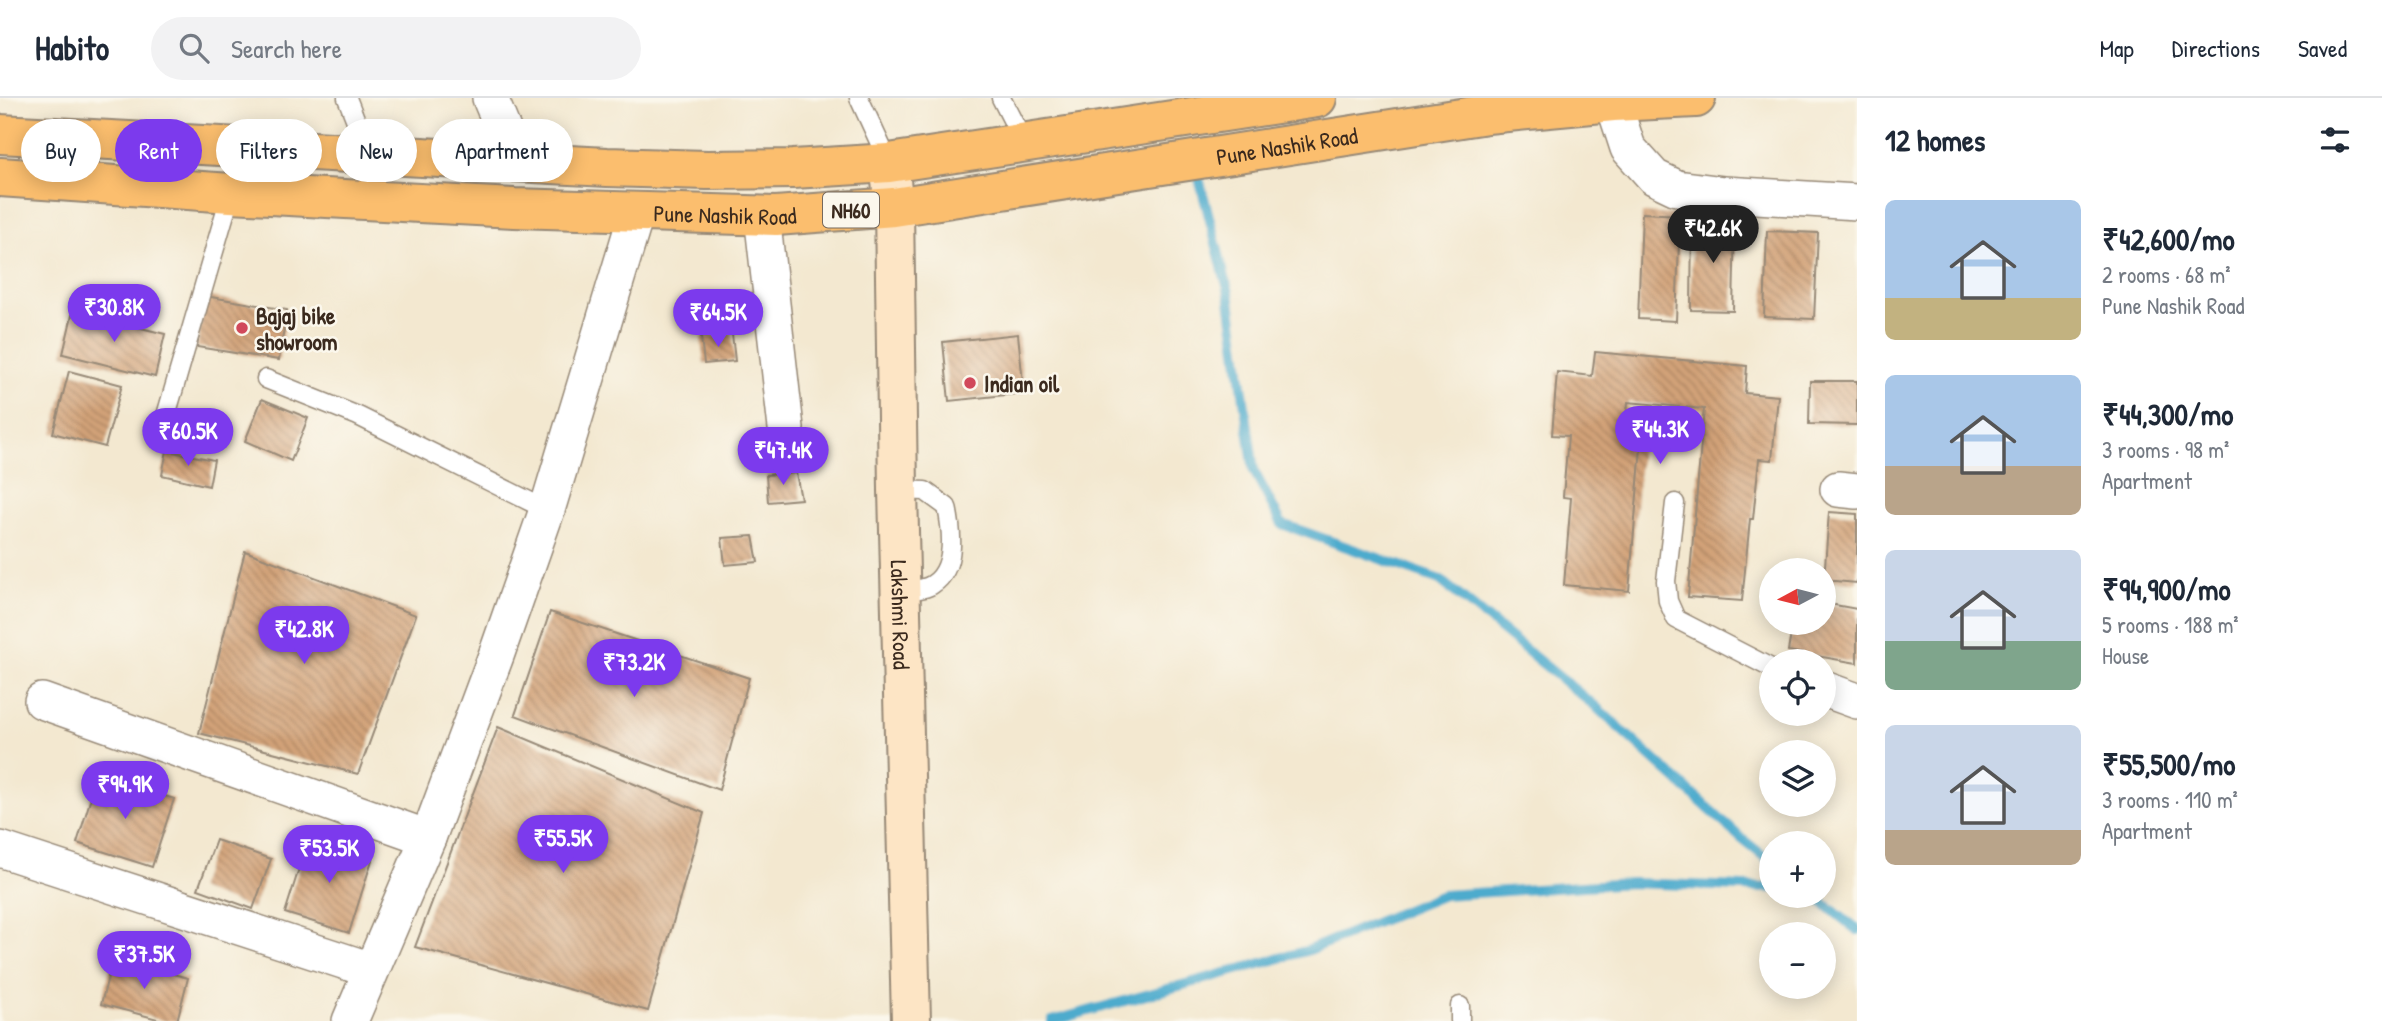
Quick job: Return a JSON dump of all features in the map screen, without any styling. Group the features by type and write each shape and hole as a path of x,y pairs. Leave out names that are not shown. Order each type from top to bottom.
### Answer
{"highway":[{"name":"Pune Nashik Road","path":"573,165 707,170 793,169 889,163 1317,98"},
{"name":"Pune Nashik Road","path":"0,177 514,208 776,216 894,207 1486,114 1613,102 1696,98"},
{"name":"Pune Nashik Road","path":"0,134 336,152"}],"main road":[{"name":"Lakshmi Road","path":"889,163 894,207 911,1021"}],"street":[{"path":"489,98 498,119"},
{"path":"1613,102 1628,148 1654,177 1677,188 1724,194 1857,202"},
{"path":"350,1021 428,838 497,653 547,510 637,212"},
{"path":"762,215 786,428"},
{"path":"1836,693 1857,701"},
{"path":"42,701 428,838"},
{"path":"0,849 371,970"}],"lane":[{"path":"347,98 355,119"},
{"path":"859,98 889,163"},
{"path":"1001,98 1024,143"},
{"path":"166,419 231,193"},
{"path":"266,379 358,416 547,510"},
{"path":"898,490 925,491 947,507 952,552 943,575 931,586 900,592"},
{"path":"1675,503 1666,581 1668,601 1676,619 1759,662"}],"building":[{"path":"1642,213 1680,215 1676,321 1638,319"},
{"path":"1692,220 1735,221 1733,311 1691,310"},
{"path":"1767,231 1818,233 1814,319 1764,317"},
{"name":"Bajaj bike showroom","path":"205,296 287,310 279,360 197,347"},
{"path":"73,311 165,334 155,377 63,354"},
{"path":"732,334 735,361 704,364 701,337"},
{"path":"1018,334 1024,393 949,401 943,342"},
{"path":"1595,352 1747,366 1745,393 1778,396 1772,460 1759,459 1742,601 1688,597 1704,409 1628,402 1625,433 1642,435 1629,591 1564,585 1571,498 1563,497 1568,436 1552,435 1557,372 1592,376"},
{"path":"69,371 122,385 105,447 53,433"},
{"path":"1810,381 1857,381 1857,425 1809,424"},
{"path":"262,399 308,418 291,461 245,441"},
{"path":"167,451 214,460 209,486 162,475"},
{"path":"796,473 801,499 768,502 766,475"},
{"path":"1829,512 1857,514 1857,583 1836,581 1836,558 1826,558"},
{"path":"753,536 758,562 725,565 722,538"},
{"path":"245,551 416,615 358,774 199,733"},
{"path":"1836,605 1857,609 1857,663 1836,659 1836,649 1788,649 1791,635 1836,635"},
{"path":"550,612 749,678 719,790 515,715"},
{"path":"498,727 704,813 648,1011 415,947"},
{"path":"98,775 174,799 152,867 77,843"},
{"path":"309,837 373,857 349,933 285,913"},
{"path":"216,840 271,859 253,909 198,889"},
{"path":"113,958 188,978 177,1021 165,1021 101,1004"}],"waterway":[{"path":"1196,167 1229,293 1254,471 1282,524 1440,580 1596,707 1759,852"},
{"path":"1052,1021 1309,950 1443,895 1631,883 1759,888"},
{"path":"1830,908 1857,930"}],"place":[{"name":"Bajaj bike showroom","path":"242,328"},
{"name":"Indian oil","path":"970,383"}]}
